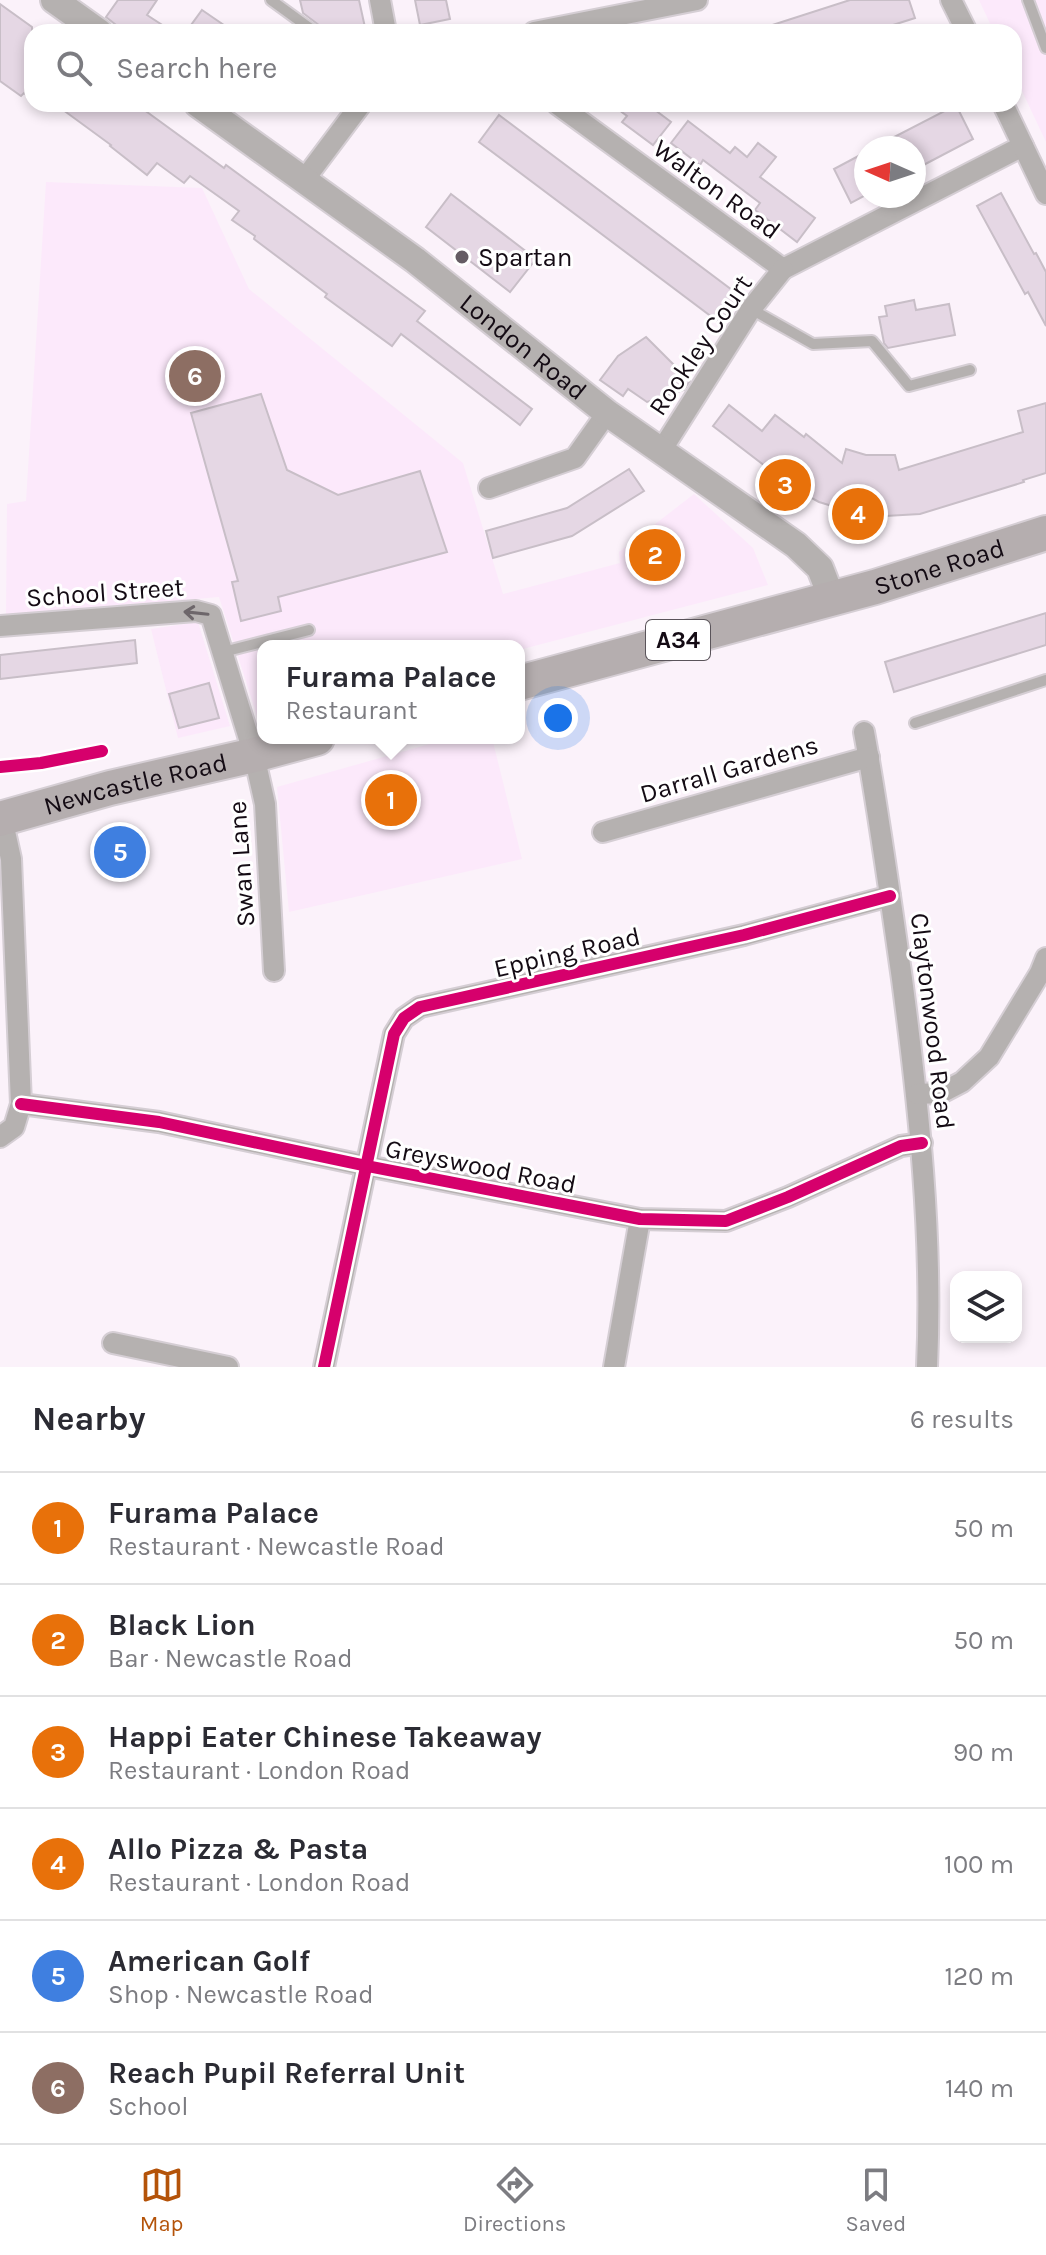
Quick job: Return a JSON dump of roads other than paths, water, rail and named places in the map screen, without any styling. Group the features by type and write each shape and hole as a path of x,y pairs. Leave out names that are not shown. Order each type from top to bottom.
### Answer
{"highway":[{"name":"Stone Road","path":"832,599 1046,533"},
{"name":"A34","path":"525,681 832,599"},
{"name":"Newcastle Road","path":"1,819 110,788 295,744"}],"main road":[{"path":"54,0 88,24"},
{"name":"London Road","path":"209,112 415,260 607,413 796,545 820,568 832,599"}],"street":[{"path":"380,0 384,24"},
{"path":"575,24 697,0"},
{"path":"951,0 963,24"},
{"path":"304,180 355,112"},
{"name":"Walton Road","path":"568,112 783,269 1023,146"},
{"path":"1007,112 1046,194"},
{"name":"Rookley Court","path":"661,451 751,309 783,269"},
{"path":"489,488 575,458 607,413"},
{"name":"School Street","path":"0,626 196,611 211,615 254,755"},
{"name":"Claytonwood Road","path":"864,732 890,896 922,1143 930,1306 927,1367"},
{"name":"Swan Lane","path":"254,755 265,804 274,971"},
{"name":"Darrall Gardens","path":"603,832 869,757"},
{"path":"0,1137 14,1127 21,1104 11,859 1,819"},
{"name":"Epping Road","path":"324,1367 394,1034 404,1018 420,1007 744,935 890,896"},
{"path":"917,1094 941,1093 962,1082 989,1057 1046,958"},
{"name":"Greyswood Road","path":"21,1104 159,1122 640,1219 726,1221 901,1146 922,1143"},
{"path":"614,1367 640,1219"},
{"path":"113,1343 228,1367"}],"lane":[{"path":"271,0 304,24"},
{"path":"1028,0 1046,48"},
{"path":"751,309 813,344 872,341 909,386 970,370"},
{"path":"270,640 309,630"},
{"path":"223,652 257,643"},
{"path":"915,723 1046,680"}],"place":[{"name":"Spartan","path":"462,257"},
{"name":"Reach Pupil Referral Unit","path":"195,376"},
{"name":"Happi Eater Chinese Takeaway","path":"785,485"},
{"name":"Allo Pizza & Pasta","path":"858,514"},
{"name":"Black Lion","path":"655,555"},
{"name":"Furama Palace","path":"391,800"},
{"name":"American Golf","path":"120,852"}]}
